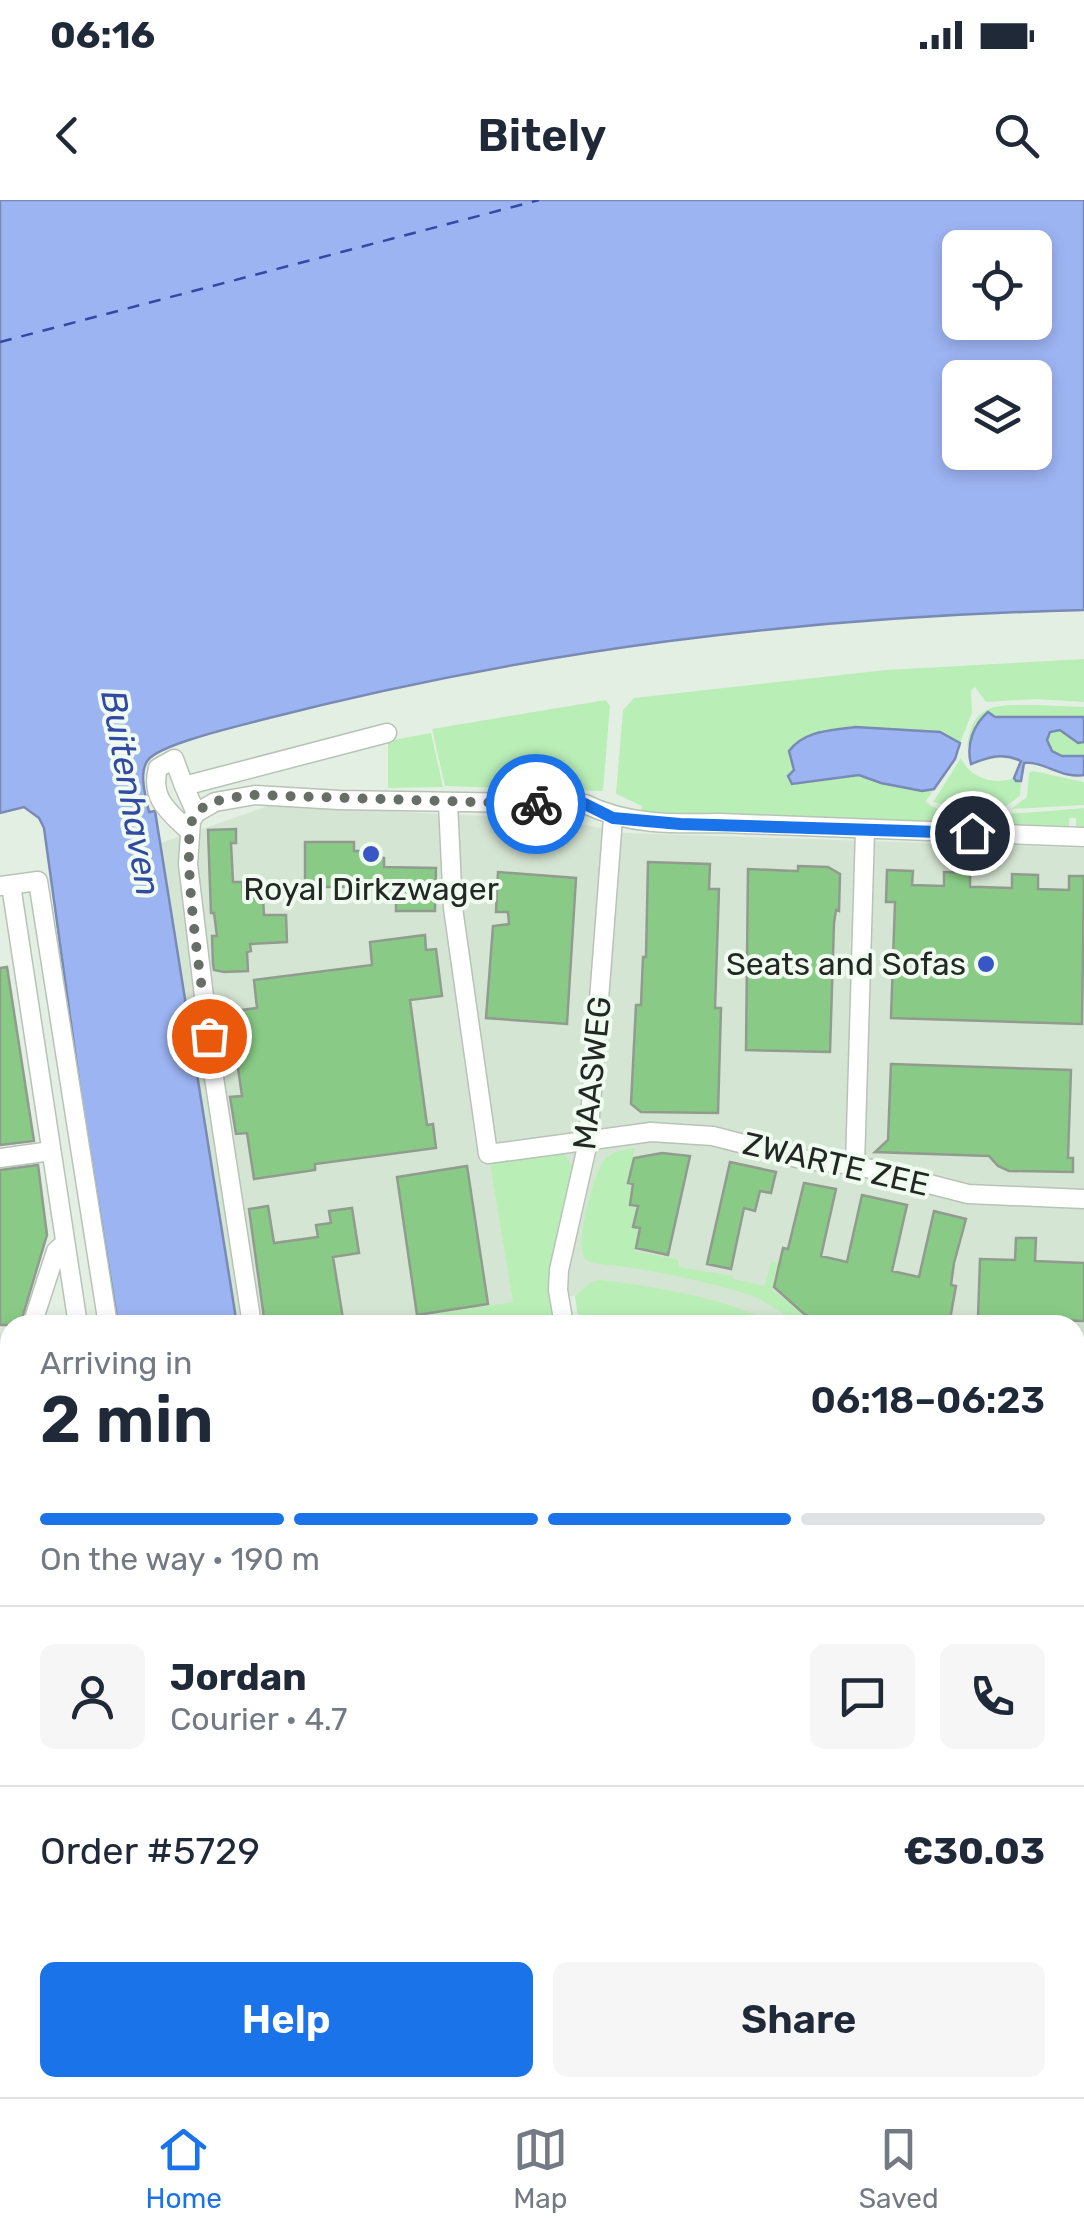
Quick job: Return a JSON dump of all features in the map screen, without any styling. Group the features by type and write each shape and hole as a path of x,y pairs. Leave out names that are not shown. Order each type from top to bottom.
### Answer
{"street":[{"path":"184,786 387,733"},
{"path":"188,830 158,802 154,780 158,768 174,759 196,813"},
{"path":"250,1315 213,1070 188,864 188,830 196,813 215,802 255,795 585,804 613,818 680,824 1084,836"},
{"name":"ZWARTE ZEE","path":"448,803 453,908 488,1154 651,1132 714,1136 806,1160 855,1165 968,1194 1084,1199"},
{"name":"MAASWEG","path":"562,1315 559,1270 588,1142 613,818"},
{"path":"855,1165 866,830"},
{"path":"77,1315 5,885 38,881 106,1315"},
{"path":"0,1158 51,1151"},
{"path":"35,1315 56,1251 66,1243"}],"shaded area":[{"path":"271,805 560,820 625,833 1084,848 1084,1315 709,1315 605,1290 468,1315 235,1315 161,843"}],"green space":[{"path":"1084,659 1084,702 986,702 975,687 971,691 972,713 960,743 946,735 909,737 814,782 856,775 907,788 934,789 926,801 953,812 1000,814 1084,808 1084,827 1076,826 1076,818 1069,818 1069,826 649,812 616,794 623,710 634,698 886,670"},
{"path":"606,700 610,706 603,791 445,786 432,729"},
{"path":"998,706 1084,707 1084,717 995,717 976,723 967,749 974,722 980,714"},
{"path":"1060,729 1078,743 1084,742 1084,756 1062,756 1051,751 1047,740 1050,732"},
{"path":"431,733 443,787 388,788 388,741"},
{"path":"961,758 983,778 1021,781 1020,796 1006,806 963,809 933,802"},
{"path":"1029,773 1084,782 1084,805 1011,809 1027,797"},
{"path":"635,1148 627,1185 633,1187 629,1206 636,1208 632,1227 639,1230 635,1251 679,1260 679,1267 765,1286 771,1262 778,1263 772,1290 807,1315 787,1315 754,1297 725,1288 668,1274 591,1263 584,1258 582,1238 591,1193 605,1159"},
{"path":"553,1153 566,1156 572,1166 550,1263 554,1315 425,1315 513,1302 490,1163"},
{"path":"591,1282 665,1290 754,1315 578,1315 575,1296"}],"water":[{"name":"Buitenhaven","path":"0,200 1084,200 1084,610 772,629 568,656 364,695 261,720 183,742 148,760 143,778 145,792 149,812 155,811 235,1315 116,1315 44,828 39,818 24,807 0,813"},
{"path":"988,712 995,717 1084,717 1084,742 1078,743 1060,730 1050,732 1047,740 1052,751 1062,756 1084,756 1084,775 1068,775 1024,763 1021,781 1016,781 1021,761 1014,758 996,756 971,764 972,736"},
{"path":"855,727 940,732 960,743 955,759 934,789 922,791 859,775 792,784 788,776 794,770 789,751 795,744 819,733"}],"building":[{"path":"236,829 236,843 231,843 233,882 242,882 243,898 263,898 264,915 286,915 287,942 250,944 248,971 224,972 214,970 213,964 212,936 217,936 211,913 208,830"},
{"path":"305,842 354,842 354,851 377,851 384,858 384,867 436,868 435,911 396,911 396,886 372,889 353,878 353,887 305,887"},
{"path":"648,862 710,864 709,889 719,889 715,1008 721,1008 718,1113 641,1112 631,1104 636,1005 641,1005 646,957"},
{"path":"798,866 828,867 840,874 839,911 836,910 834,923 830,1052 746,1050 748,869 798,871"},
{"path":"887,870 913,871 912,885 944,886 944,872 970,873 970,887 1012,888 1012,874 1038,875 1038,889 1069,890 1069,876 1084,876 1082,1024 891,1018 895,902 886,902"},
{"path":"498,872 576,878 567,1024 486,1018 493,926 509,924 508,912 496,912"},
{"path":"425,935 426,950 436,949 442,996 410,1000 427,1125 433,1124 436,1148 315,1164 315,1170 254,1179 247,1133 236,1134 230,1097 242,1096 237,1061 225,1063 219,1013 257,1008 254,980 372,965 370,942"},
{"path":"7,967 34,1141 0,1145 0,968"},
{"path":"891,1064 1071,1070 1068,1158 1073,1158 1073,1172 1009,1171 989,1156 875,1152 888,1140"},
{"path":"662,1153 690,1156 668,1255 636,1248 640,1228 633,1227 638,1206 630,1205 633,1184 628,1183 634,1158"},
{"path":"730,1162 776,1172 771,1193 760,1191 755,1211 744,1208 731,1269 707,1264"},
{"path":"38,1165 47,1235 23,1315 0,1315 0,1170"},
{"path":"467,1166 488,1304 417,1315 397,1177"},
{"path":"804,1183 836,1189 821,1256 847,1262 862,1195 907,1205 892,1271 919,1277 934,1211 966,1219 954,1263 951,1285 956,1286 951,1315 806,1315 774,1287 783,1248 788,1249"},
{"path":"268,1206 274,1243 318,1237 316,1225 331,1223 329,1211 352,1208 359,1253 333,1257 342,1315 264,1315 249,1209"},
{"path":"1016,1238 1036,1238 1035,1261 1084,1263 1084,1315 978,1315 980,1259 1015,1260"}],"ferry route":[{"path":"0,342 539,200"}],"way so far":[{"path":"209,1036 188,864 188,830 196,813 215,802 255,795 536,804"}],"place":[{"name":"Royal Dirkzwager","path":"371,854"},
{"name":"Seats and Sofas","path":"986,964"}],"route":[{"path":"536,804 585,804 613,818 680,824 972,833"}]}
